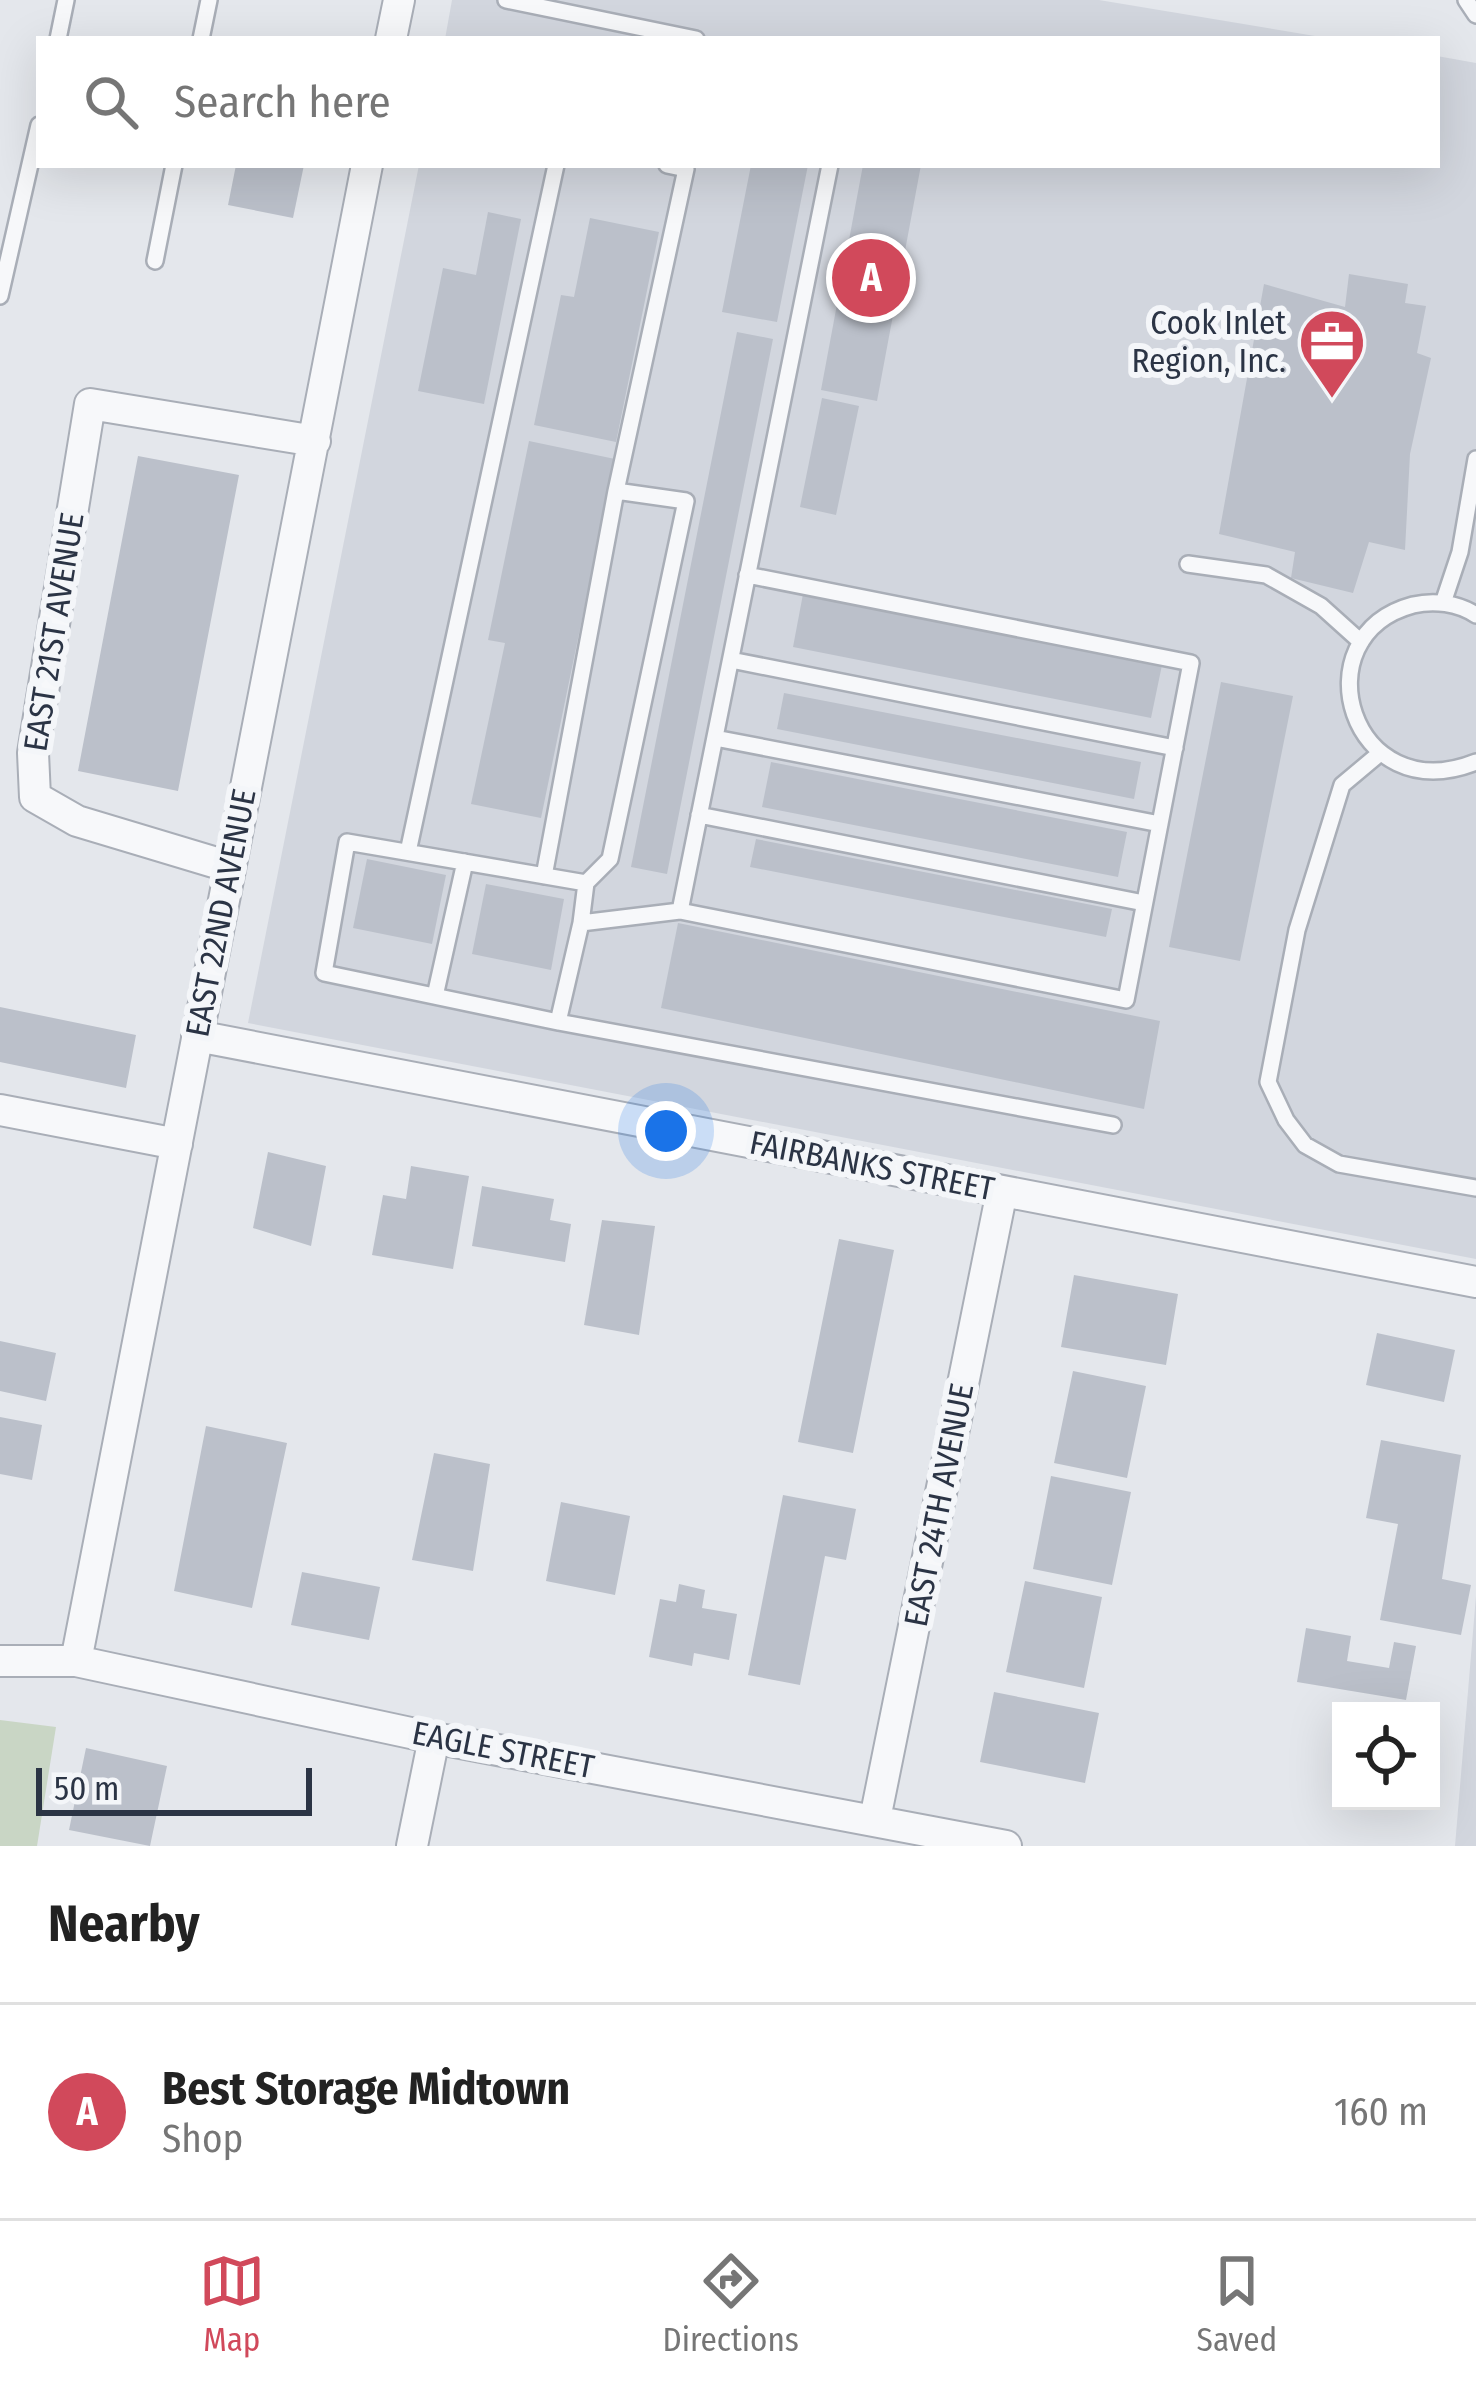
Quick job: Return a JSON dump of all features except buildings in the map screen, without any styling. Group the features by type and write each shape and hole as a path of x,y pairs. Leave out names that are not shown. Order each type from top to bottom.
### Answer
{"street":[{"path":"392,36 399,0"},
{"name":"EAST 22ND AVENUE","path":"76,1661 366,168"},
{"name":"EAST 21ST AVENUE","path":"230,867 77,821 35,797 33,753 90,404 315,442"},
{"name":"FAIRBANKS STREET","path":"197,1036 1476,1282"},
{"path":"0,1110 177,1144"},
{"name":"EAST 24TH AVENUE","path":"875,1819 1003,1191"},
{"name":"EAGLE STREET","path":"0,1661 76,1661 434,1738 1006,1846"},
{"path":"412,1846 434,1738"}],"lane":[{"path":"59,36 66,0"},
{"path":"202,36 209,0"},
{"path":"506,0 681,36"},
{"path":"1466,0 1476,15"},
{"path":"0,296 36,138"},
{"path":"154,261 174,168"},
{"path":"408,853 555,168"},
{"path":"544,876 616,491 686,169 681,168"},
{"path":"680,910 829,168"},
{"path":"1443,603 1460,552 1476,459"},
{"path":"557,1022 586,883 610,859 686,501 616,491"},
{"path":"1188,564 1266,575 1322,606 1361,643"},
{"path":"581,923 680,910 1126,1000 1191,663 747,574"},
{"path":"1476,615 1443,603 1396,611 1361,643 1351,665 1348,689 1358,725 1379,754 1401,767 1426,773 1452,771 1476,762"},
{"path":"731,661 1174,748"},
{"path":"715,738 1160,824"},
{"path":"1379,754 1342,785 1297,930 1268,1082 1286,1120 1305,1145 1339,1164 1476,1188"},
{"path":"700,814 1144,904"},
{"path":"586,883 347,842 324,973 557,1022 1113,1125"},
{"path":"435,996 465,862"}],"shaded area":[{"path":"452,0 1099,0 1315,36 446,36"},
{"path":"1440,57 1476,63 1476,1259 248,1023 418,168 1440,168"},
{"path":"1476,1596 1476,1846 1455,1846"}],"green space":[{"path":"0,1720 56,1727 37,1846 0,1846"}],"place":[{"name":"Best Storage Midtown","path":"871,278"},
{"name":"Cook Inlet Region, Inc.","path":"1332,401"}]}
